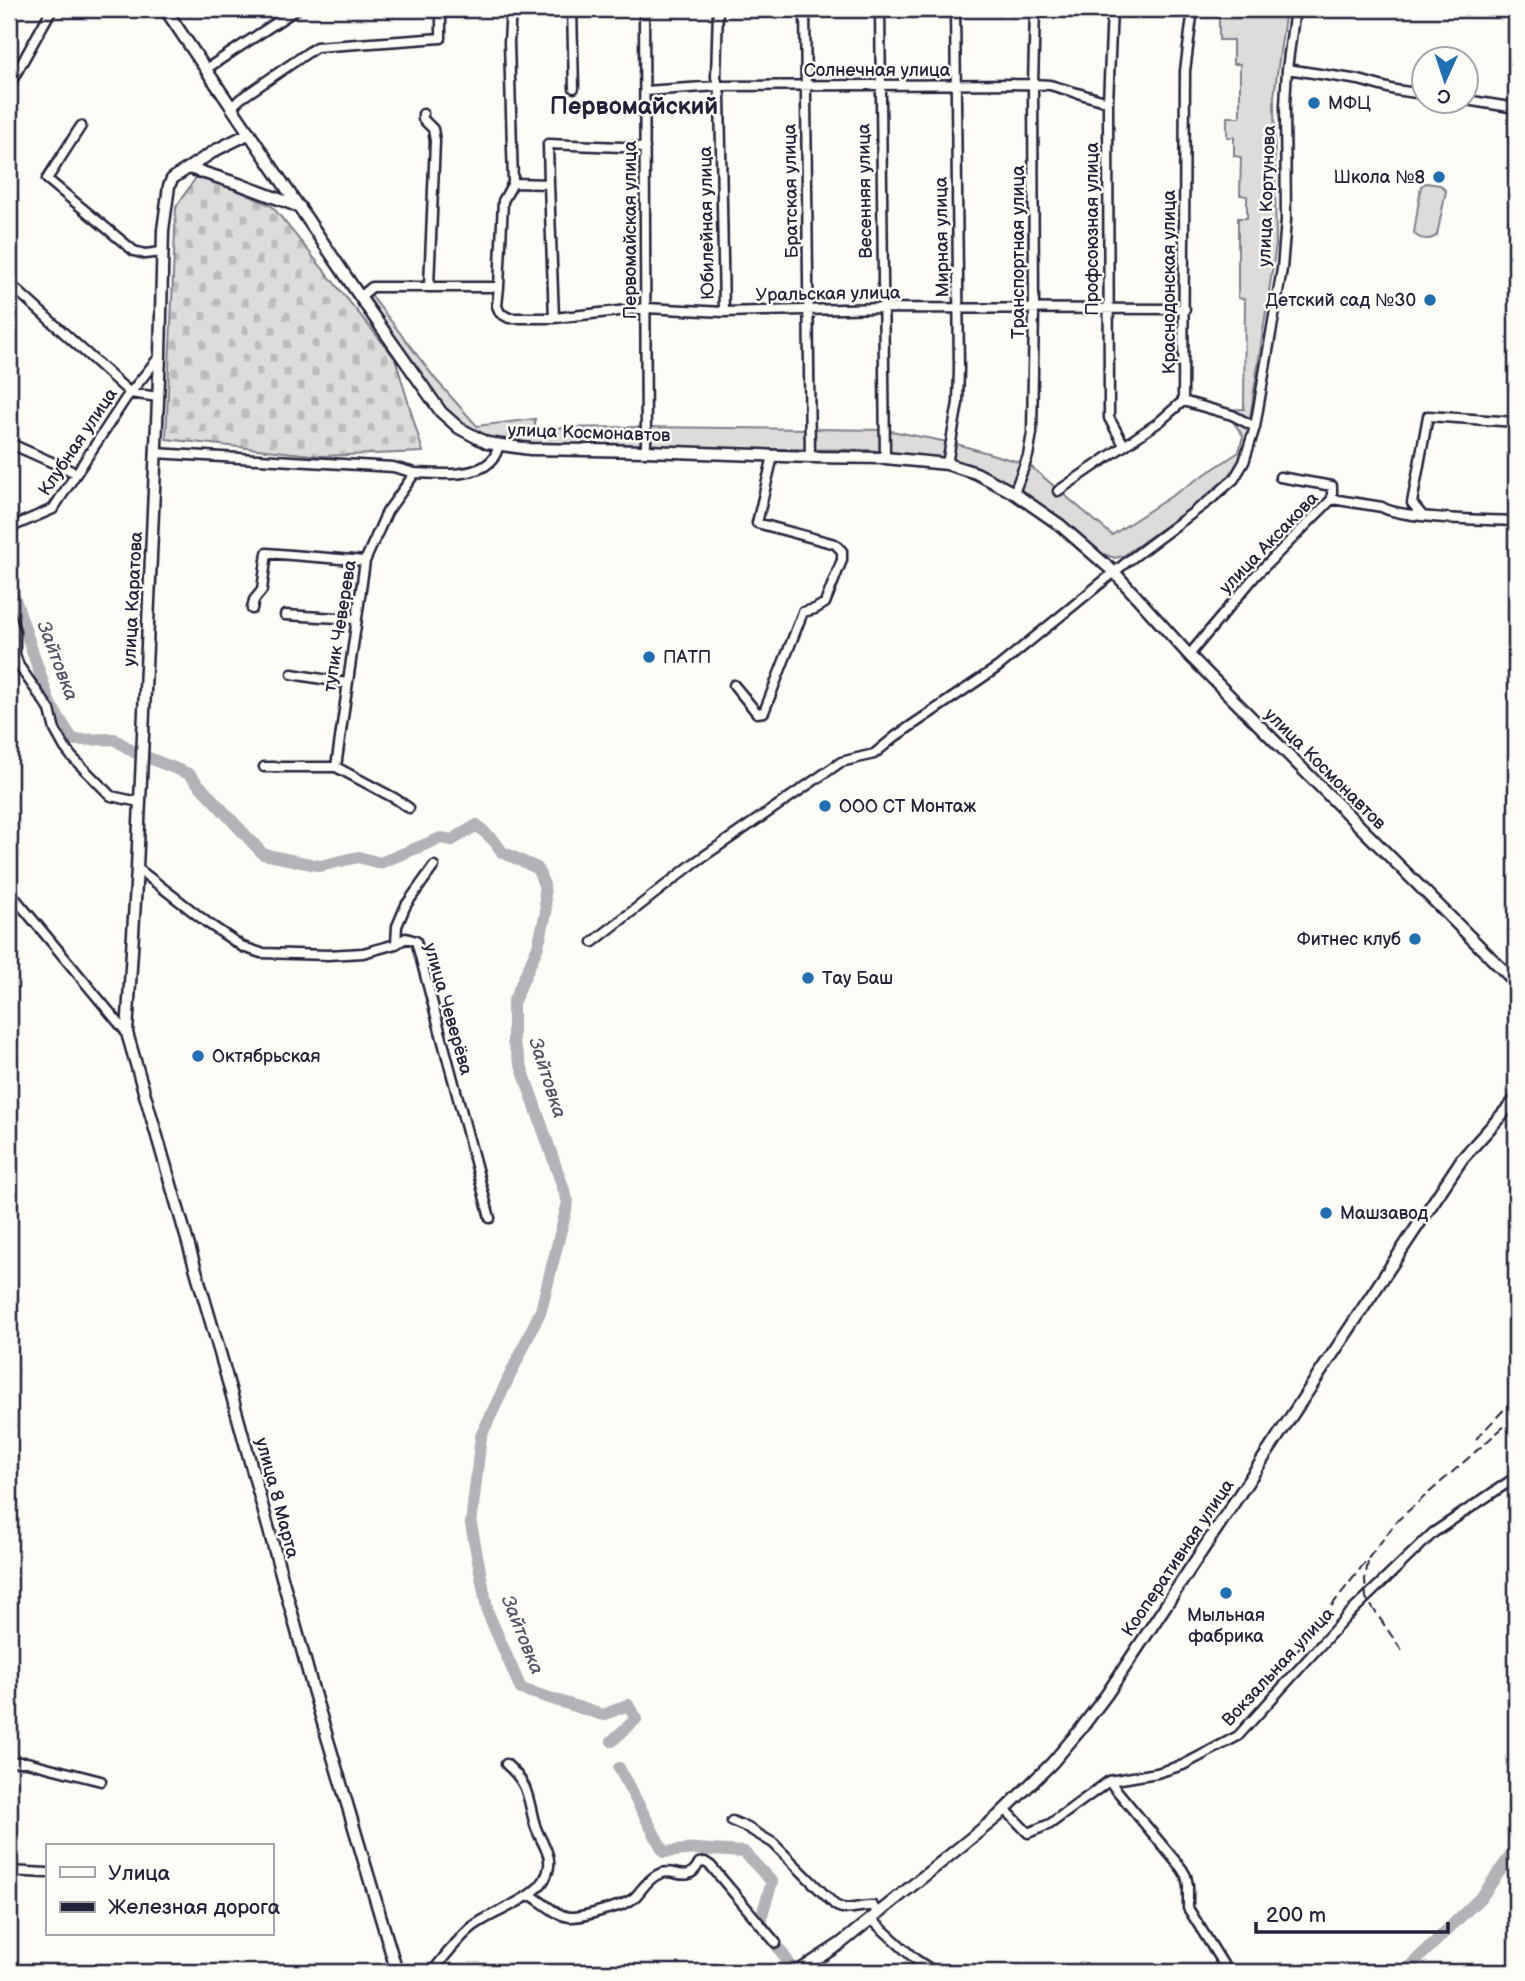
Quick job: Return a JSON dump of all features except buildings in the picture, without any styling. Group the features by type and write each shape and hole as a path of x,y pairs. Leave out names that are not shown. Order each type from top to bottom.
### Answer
{"main road":[{"name":"улица Космонавтов","path":"171,11 206,69 360,297 441,412 458,428 474,438 499,446 530,449 885,458 947,464 976,473 1014,493 1060,524 1115,573 1189,655 1516,983"},
{"name":"улица Каратова","path":"127,1033 160,356 162,252 169,186 173,179 216,150 250,134"},
{"path":"189,168 301,208"},
{"name":"улица 8 Марта","path":"127,1033 222,1360 314,1693 397,1972"},
{"name":"Кооперативная улица","path":"800,1970 839,1944 1005,1809 1052,1763 1080,1730 1107,1694 1462,1159 1516,1098"}],"street":[{"path":"9,86 52,9"},
{"path":"206,69 297,9"},
{"path":"232,107 316,47 440,38 441,9"},
{"path":"360,297 372,287 499,287 503,201 513,183 509,55 511,9"},
{"path":"572,9 573,88"},
{"name":"Первомайская улица","path":"644,9 646,451"},
{"name":"Юбилейная улица","path":"718,9 716,77 720,95 724,312"},
{"name":"Братская улица","path":"805,9 810,457"},
{"name":"Весенняя улица","path":"880,9 885,458"},
{"name":"Мирная улица","path":"947,464 958,403 955,9"},
{"name":"Транспортная улица","path":"1014,493 1028,456 1032,433 1035,9"},
{"name":"Профсоюзная улица","path":"1112,9 1108,102 1109,418 1124,445"},
{"name":"Краснодонская улица","path":"1183,401 1185,71 1193,9"},
{"name":"улица Кортунова","path":"1115,573 1210,500 1234,478 1249,450 1276,305 1284,243 1285,105 1295,9"},
{"path":"1287,69 1359,80 1410,92"},
{"name":"Солнечная улица","path":"645,91 718,86 1034,84 1050,85 1108,102"},
{"path":"1480,102 1516,108"},
{"path":"423,114 423,119 433,129 435,141 429,286"},
{"path":"81,126 47,179 134,251 145,254 162,252"},
{"path":"554,318 548,145 645,148"},
{"path":"513,183 549,184"},
{"path":"9,283 130,393 158,397"},
{"name":"Уральская улица","path":"499,287 497,306 500,313 509,318 554,318 646,308 724,312 883,308 1185,309"},
{"name":"Клубная улица","path":"9,528 53,509 130,393 160,356"},
{"path":"1058,491 1159,422 1183,401 1232,415 1255,427"},
{"path":"1422,515 1412,503 1428,416 1516,422"},
{"path":"9,443 76,473"},
{"path":"155,453 393,467 415,473 453,475 475,470 492,461 499,446"},
{"path":"734,685 757,713 764,712 803,612 825,603 842,560 842,551 835,544 757,523 773,456"},
{"name":"тупик Чеверева","path":"336,767 365,561 387,512 415,473"},
{"path":"1280,477 1332,486 1332,499"},
{"name":"улица Аксакова","path":"1189,655 1256,575 1332,499 1422,515 1516,521"},
{"path":"252,609 254,600 262,590 267,553 365,561"},
{"path":"593,942 694,863 841,762 874,754 896,736 999,667 1115,573"},
{"path":"9,613 15,631 15,654 19,666 50,710 55,730 65,748 111,796 139,802"},
{"path":"285,615 356,619"},
{"path":"292,674 346,683"},
{"path":"264,767 336,767 409,808"},
{"path":"396,944 397,926 406,905 434,866"},
{"name":"улица Чеверёва","path":"137,867 209,925 243,947 261,953 363,953 396,944 406,938 416,941 490,1219"},
{"path":"10,895 127,1033"},
{"name":"Вокзальная улица","path":"1005,1809 1028,1833 1050,1824 1110,1781 1157,1773 1183,1765 1238,1736 1348,1616 1433,1533 1516,1477"},
{"path":"9,1762 27,1762 101,1781"},
{"path":"432,1972 473,1926 531,1895 547,1873 549,1858 535,1826 526,1787 506,1764"},
{"path":"1110,1781 1182,1869 1188,1885 1188,1908 1228,1972"},
{"path":"732,1821 773,1843 841,1909 873,1906 874,1916 915,1959 935,1972"},
{"path":"531,1895 558,1914 572,1918 582,1917 622,1905 635,1897 654,1876 663,1872 687,1875 694,1872 699,1863 705,1862 776,1943"},
{"path":"9,1871 46,1872"},
{"path":"9,1931 9,1937"}],"green space":[{"path":"1188,9 1286,9 1274,96 1276,245 1245,451 1241,460 1224,484 1123,556 1115,558 1100,553 1062,522 958,463 931,457 869,450 565,447 496,442 465,428 438,401 365,293 370,294 437,381 477,426 535,419 535,428 886,430 953,443 1029,465 1112,535 1239,452 1243,436 1225,410 1244,409 1245,299 1238,298 1238,218 1247,218 1247,196 1240,195 1241,157 1234,156 1234,137 1227,137 1227,117 1240,117 1240,64 1233,64 1233,40 1219,40 1219,18"},
{"path":"199,173 272,206 395,358 423,452 321,456 166,439 176,207"},
{"path":"1426,183 1440,185 1446,191 1437,235 1428,239 1414,233 1421,186"}],"waterway":[{"name":"Зайтовка","path":"9,589 13,593 50,704 73,740 114,739 134,752 189,774 263,854 320,866 358,857 380,863 441,838 452,840 477,825 502,852 537,868 544,885 546,913 538,946 513,1003 513,1042 568,1202 541,1310 481,1436 471,1524 488,1613 521,1689 603,1715 628,1705 636,1719 612,1741"},
{"name":"Зайтовка","path":"619,1768 664,1852 696,1849 744,1852 772,1882 760,1921 795,1972"},
{"name":"Зайтовка","path":"1404,1972 1483,1895 1516,1848"}],"railway":[{"path":"1476,1439 1516,1397"},
{"path":"1267,1689 1398,1520 1516,1416"},
{"path":"1368,1562 1366,1598 1402,1651"}],"place":[{"name":"МФЦ","path":"1314,103"},
{"name":"Школа №8","path":"1439,177"},
{"name":"Детский сад №30","path":"1430,300"},
{"name":"ПАТП","path":"649,657"},
{"name":"ООО СТ Монтаж","path":"825,806"},
{"name":"Фитнес клуб","path":"1415,939"},
{"name":"Тау Баш","path":"808,978"},
{"name":"Октябрьская","path":"198,1056"},
{"name":"Машзавод","path":"1326,1213"},
{"name":"Мыльная фабрика","path":"1226,1593"}],"district":[{"name":"Первомайский","path":"634,106"}]}
